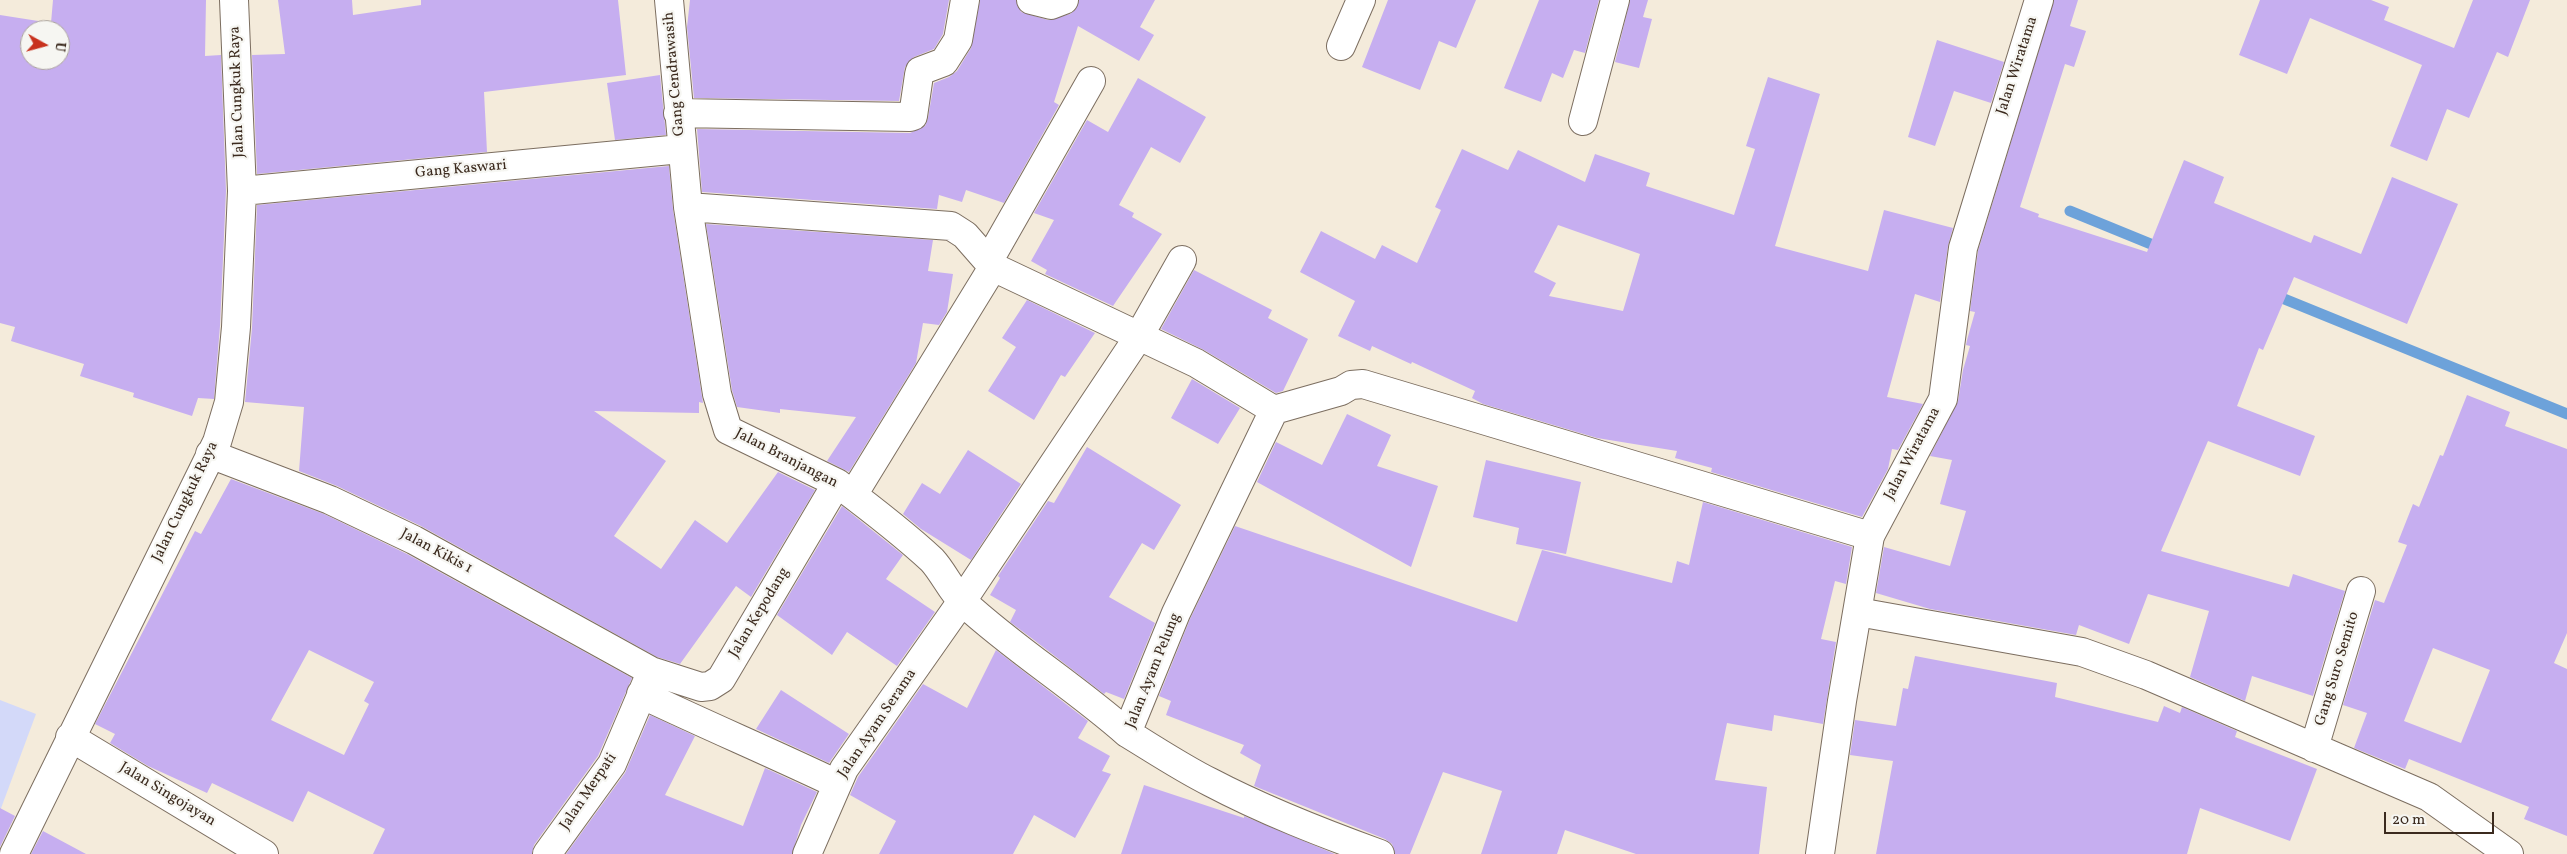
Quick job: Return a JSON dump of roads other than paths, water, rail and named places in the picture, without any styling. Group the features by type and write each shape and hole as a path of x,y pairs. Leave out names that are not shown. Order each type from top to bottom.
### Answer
{"street":[{"name":"Jalan Cungkuk Raya","path":"14,854 210,454 218,442 228,402 236,327 242,192 234,0"},
{"name":"Gang Cendrawasih","path":"669,0 681,149"},
{"path":"678,114 913,116 920,71 944,62 958,40 965,0"},
{"path":"1030,0 1051,5 1064,0"},
{"path":"1341,46 1361,0"},
{"path":"1583,121 1615,0"},
{"name":"Jalan Wiratama","path":"1820,854 1842,701 1870,536 1943,398 1963,248 2039,0"},
{"name":"Jalan Kepodang","path":"646,683 701,687 710,686 721,679 990,264 1091,81"},
{"name":"Gang Kaswari","path":"242,192 681,149"},
{"name":"Jalan Branjangan","path":"681,149 688,207 717,394 728,430 845,489 933,562 962,601 1027,655 1094,704 1128,734"},
{"path":"688,207 951,226 965,235 990,264 1196,363 1274,410 1342,391 1352,385 1363,384 1870,536"},
{"name":"Jalan Ayam Serama","path":"808,854 844,769 962,601 1139,336 1182,260"},
{"name":"Jalan Ayam Pelung","path":"1274,410 1176,614 1128,734 1210,782 1256,804 1310,828 1380,854"},
{"name":"Jalan Kikis 1","path":"210,454 330,500 414,540 646,683"},
{"name":"Gang Suro Semito","path":"2314,748 2361,591"},
{"path":"1858,612 2082,652 2146,675 2428,797 2509,854"},
{"path":"646,683 727,735 780,756 837,784"},
{"name":"Jalan Merpati","path":"547,854 612,764 646,683"},
{"name":"Jalan Singojayan","path":"70,737 264,854"}],"waterway":[{"path":"2070,211 2163,249"},
{"path":"2272,294 2567,414"}]}
